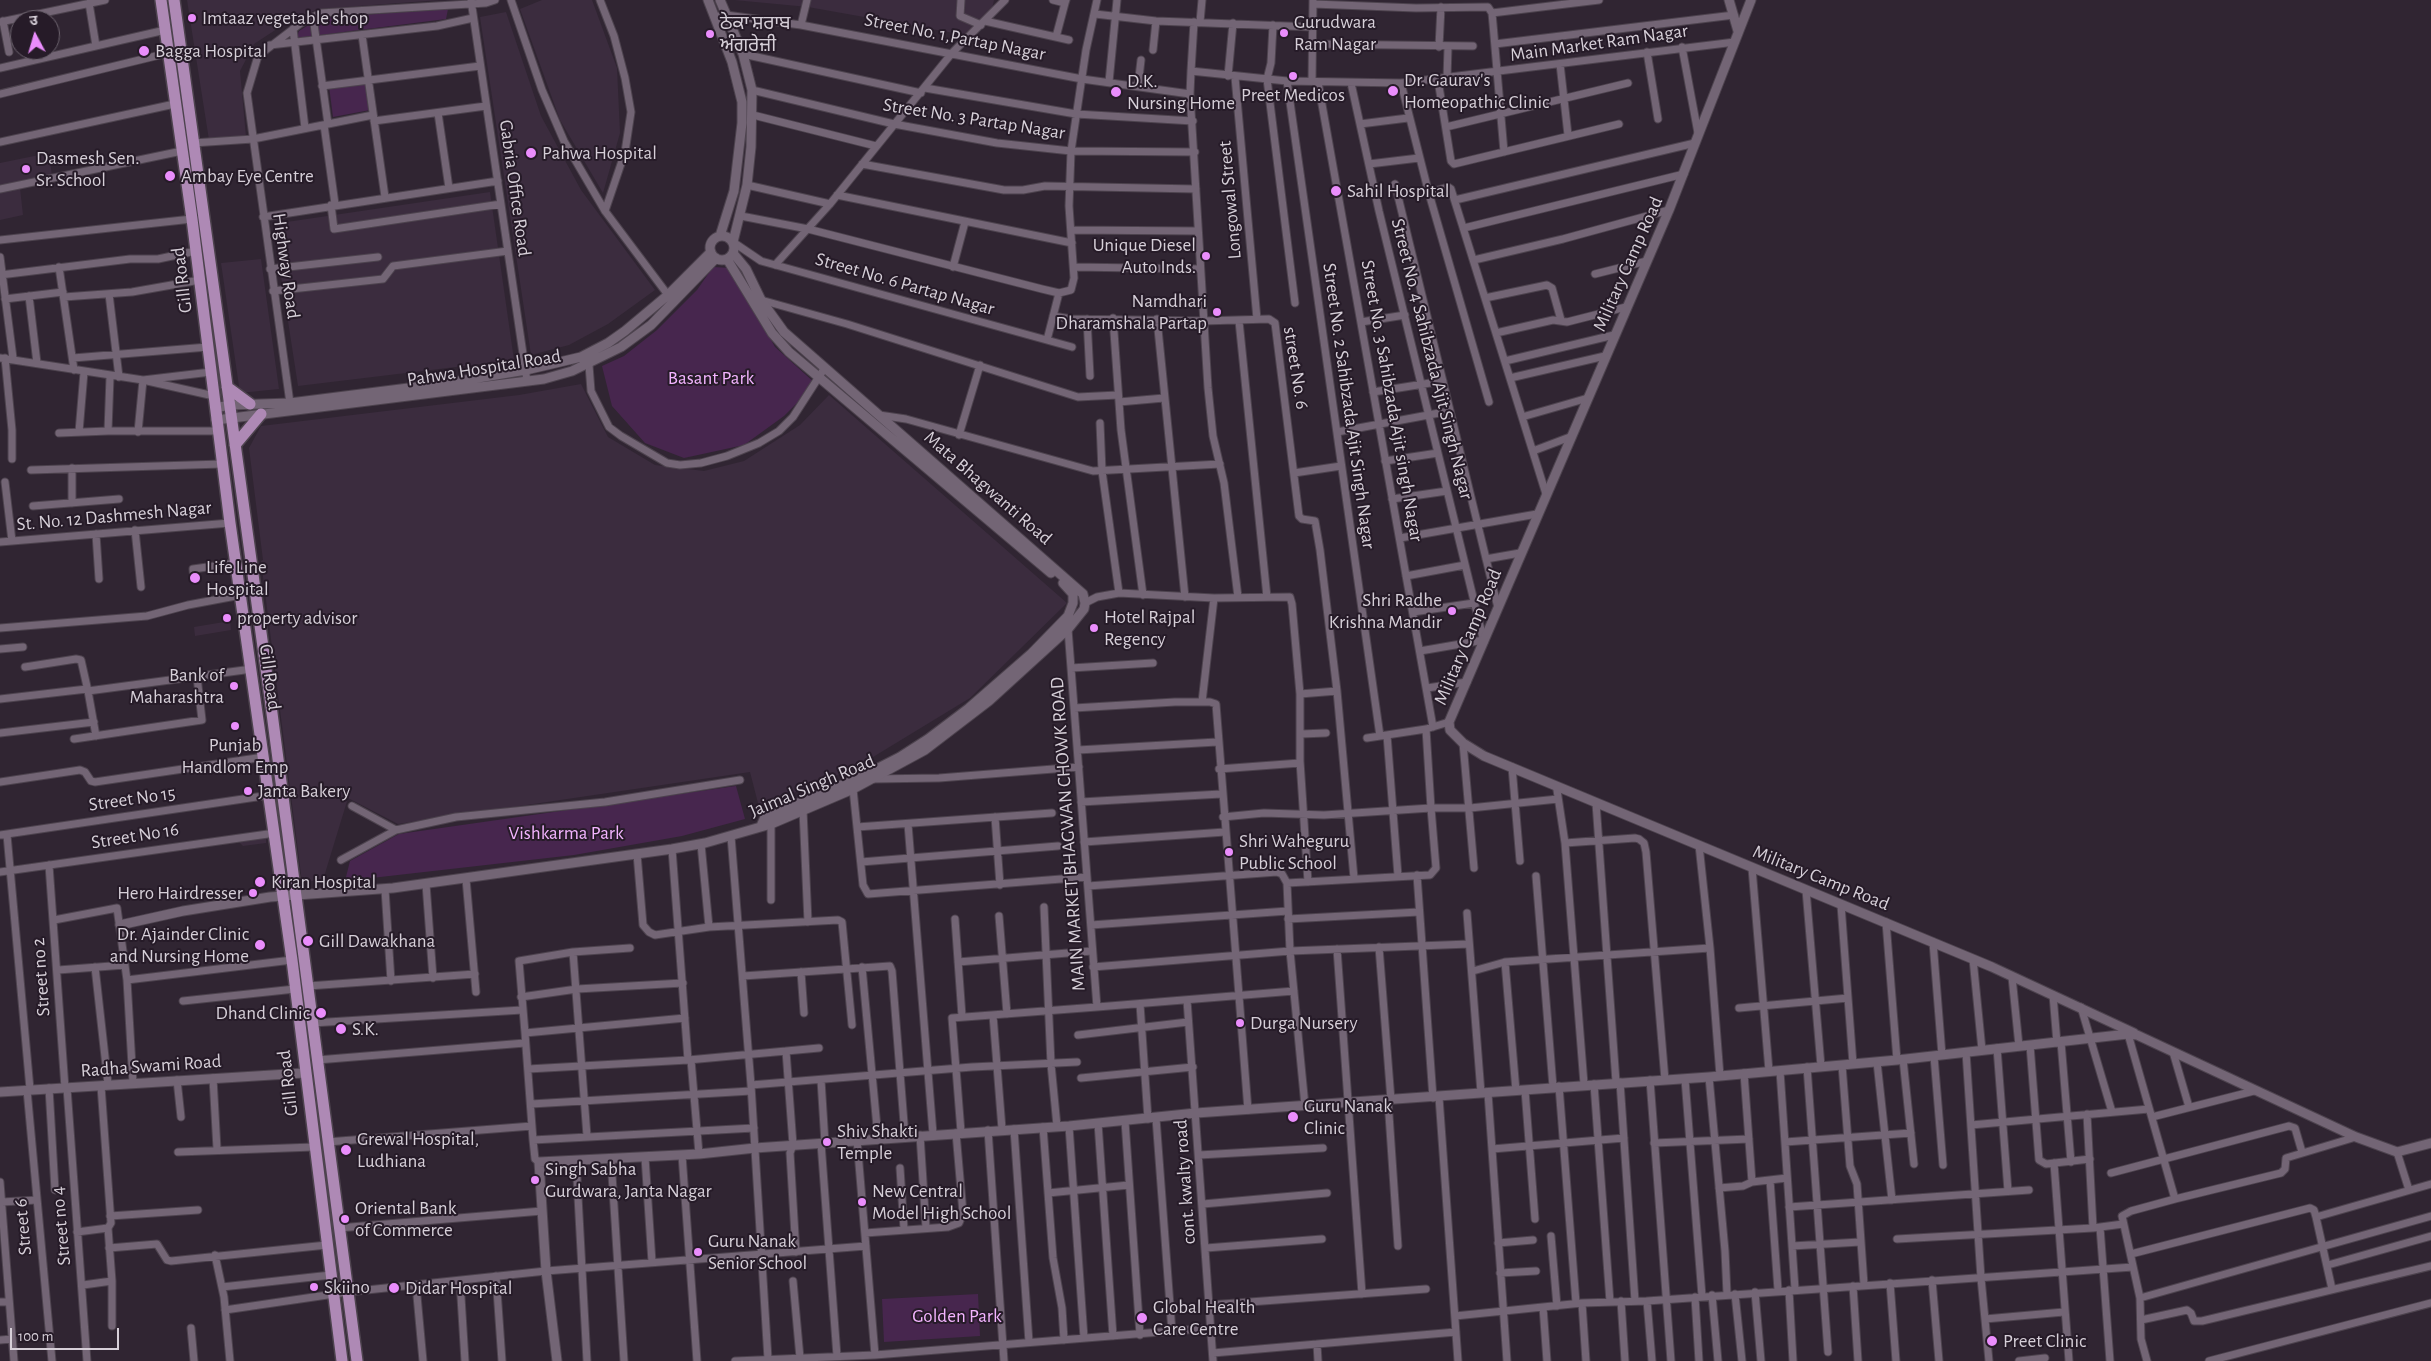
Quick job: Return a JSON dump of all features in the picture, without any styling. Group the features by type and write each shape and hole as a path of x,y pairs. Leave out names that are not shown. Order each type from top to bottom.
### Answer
{"main road":[{"name":"Gill Road","path":"156,0 175,137 184,143 232,417 356,1361"},
{"path":"161,0 184,143"},
{"name":"Gill Road","path":"174,0 184,143 216,420 292,960 304,1073 334,1295 339,1361"},
{"path":"227,387 250,404"},
{"path":"235,445 261,414"}],"street":[{"path":"9,52 2,21 105,0"},
{"name":"Highway Road","path":"290,403 247,93 258,56 293,29 321,13 495,0"},
{"path":"511,0 542,90 564,141 605,211 668,294"},
{"path":"600,0 614,36 625,78 631,112 625,152 605,211"},
{"path":"708,0 732,62 742,102 742,123 734,191 720,236"},
{"path":"720,0 743,54 752,90 753,115 747,186 730,256 772,333 789,352 818,377 1069,588 1074,602 1068,616 1031,654 968,708 928,739 859,778 765,817 771,900"},
{"path":"801,25 807,0"},
{"path":"961,0 960,16 983,23 1069,40"},
{"path":"775,265 830,204 952,53 1005,0"},
{"path":"1053,0 1065,1 1056,37"},
{"path":"741,216 808,230 1059,293 1071,290 1074,286 1074,267 1069,187 1070,151 1097,0"},
{"path":"1109,82 1117,0"},
{"path":"1202,0 1197,22 1190,94 1203,321 1213,436 1220,464 1238,597"},
{"path":"1492,13 1599,0"},
{"path":"1730,0 1738,31"},
{"name":"Military Camp Road","path":"1751,0 1698,133 1670,210 1520,553 1499,609 1449,722 1450,730 1463,742 1484,756 1973,959 2081,1008 2254,1091 2304,1111 2356,1137 2398,1152"},
{"name":"Gabria Office Road","path":"471,2 527,381"},
{"path":"1313,2 1441,7 1475,3 1488,8 1492,13 1504,152"},
{"name":"Street No. 3 Sahibzada Ajit singh Nagar","path":"1313,2 1315,82 1361,322 1427,688 1430,728 1431,808 1436,868 1430,875 1417,875"},
{"path":"89,3 96,46"},
{"path":"1439,47 1441,7"},
{"path":"1095,14 1116,18 1156,21 1314,27"},
{"path":"1495,44 1734,14"},
{"name":"Street No. 1,Partap Nagar","path":"714,17 726,15 801,25 1082,79 1190,94"},
{"path":"313,17 326,124 334,228 501,204"},
{"path":"270,45 437,26 473,18"},
{"path":"1153,50 1156,21"},
{"name":"Longowal Street","path":"1233,23 1231,77 1257,320"},
{"path":"1273,25 1271,63 1267,79 1295,303"},
{"path":"293,29 305,128"},
{"path":"0,68 161,31"},
{"path":"362,35 385,197"},
{"name":"Main Market Ram Nagar","path":"1191,71 1231,77 1287,81 1401,83 1447,79 1734,42"},
{"path":"1313,44 1473,46"},
{"path":"1447,79 1448,47"},
{"path":"1682,48 1698,133"},
{"path":"1647,52 1658,119"},
{"path":"0,94 164,54"},
{"path":"743,54 923,91 1076,114 1193,122"},
{"path":"1138,86 1141,60"},
{"path":"1560,64 1568,135"},
{"path":"322,86 480,66"},
{"path":"1438,80 1454,164 1619,124"},
{"name":"Street No. 2 Sahibzada Ajit Singh Nagar","path":"1287,81 1341,466 1383,736 1393,811 1398,876"},
{"name":"Street No. 4 Sahibzada Ajit Singh Nagar","path":"1351,83 1484,641"},
{"path":"1401,83 1408,118 1428,193 1489,402"},
{"path":"1446,127 1500,112 1628,83"},
{"name":"Street No. 3 Partap Nagar","path":"752,90 894,124 997,143 1070,151 1194,152"},
{"path":"0,142 170,105"},
{"path":"0,189 184,143 253,138 326,124 438,113 486,106"},
{"path":"438,113 449,188"},
{"path":"753,115 876,146"},
{"path":"1360,124 1408,118"},
{"path":"1455,200 1695,143"},
{"path":"1369,164 1419,158"},
{"path":"862,164 1004,190 1023,190 1033,186 1196,189"},
{"path":"1464,228 1684,174"},
{"path":"263,217 498,181"},
{"path":"1395,184 1499,609"},
{"path":"747,186 830,204"},
{"path":"1428,193 1450,187 1546,494"},
{"path":"837,195 1072,243"},
{"path":"1474,260 1564,239 1670,210"},
{"path":"0,240 192,219"},
{"path":"953,267 965,222"},
{"path":"1071,230 1198,230"},
{"path":"730,256 714,255 713,240 720,236 728,237 733,242"},
{"name":"Street No. 6 Partap Nagar","path":"733,242 756,259 775,265 1072,347"},
{"path":"1,275 130,259 158,259 196,251"},
{"path":"274,291 383,278 393,266 508,251"},
{"name":"Pahwa Hospital Road","path":"216,420 230,405 290,403 526,370 581,357 608,343 714,255"},
{"name":"Pahwa Hospital Road","path":"216,420 527,381 553,376 589,365 621,347 651,325 714,255"},
{"name":"Mata Bhagwanti Road","path":"730,256 746,269 761,300 784,332 1083,594 1085,603"},
{"path":"0,257 13,358"},
{"path":"270,269 378,257"},
{"path":"1595,274 1647,261"},
{"path":"60,267 74,370"},
{"path":"1074,267 1200,269"},
{"path":"5,298 132,292 200,280"},
{"path":"1485,298 1547,285 1552,288 1561,320"},
{"path":"1047,340 1059,293"},
{"path":"109,294 119,377"},
{"path":"28,296 37,363"},
{"path":"761,300 980,365 1078,397 1118,399 1164,398"},
{"path":"1496,332 1548,321 1561,320 1567,322 1626,307"},
{"path":"1361,322 1405,315"},
{"path":"1053,316 1087,319 1203,321"},
{"path":"1114,318 1118,399 1143,595"},
{"path":"1087,319 1090,376"},
{"path":"1157,319 1185,597"},
{"name":"street No. 6","path":"1203,321 1269,319 1275,323 1300,518 1315,520 1318,532 1337,692"},
{"path":"1239,321 1267,597"},
{"path":"1505,361 1614,335"},
{"path":"73,358 208,347"},
{"path":"1510,378 1605,356"},
{"path":"12,459 12,430 2,358 13,358 84,372 143,380 214,396"},
{"path":"589,365 591,391 609,427 667,463 680,465 727,456 759,443 779,431 792,417 824,369"},
{"path":"958,435 980,365"},
{"path":"79,432 84,372"},
{"path":"143,380 211,372"},
{"path":"108,431 110,376"},
{"path":"138,432 143,380"},
{"path":"1373,392 1443,381"},
{"path":"1522,417 1588,398"},
{"path":"1337,432 1450,411"},
{"path":"879,415 906,419 1087,470 1102,471 1127,468 1220,464"},
{"path":"59,433 138,432 216,420"},
{"path":"1100,423 1102,471 1119,593"},
{"path":"1533,451 1570,437"},
{"path":"1385,460 1438,453"},
{"path":"30,470 222,464"},
{"path":"1294,473 1341,466"},
{"path":"72,468 72,503"},
{"path":"5,482 12,541"},
{"path":"1392,499 1448,491"},
{"path":"33,506 119,499"},
{"path":"1400,538 1537,514"},
{"name":"St. No. 12 Dashmesh Nagar","path":"0,542 230,523"},
{"path":"135,530 141,587"},
{"path":"96,534 99,579"},
{"path":"1486,559 1520,553"},
{"path":"194,580 193,569 236,563"},
{"path":"1406,576 1465,565"},
{"path":"1085,603 1097,597 1119,593 1214,598 1290,597 1300,694 1300,764 1305,815 1308,882"},
{"path":"0,628 147,616 188,605 241,595"},
{"path":"1202,702 1214,598"},
{"name":"Jaimal Singh Road","path":"120,925 183,911 270,897 385,889 672,849 701,844 766,825 853,789 946,737 989,701 1068,629 1084,609 1085,603"},
{"path":"1413,612 1474,603"},
{"name":"MAIN MARKET BHAGWAN CHOWK ROAD","path":"1068,629 1097,1007 1294,991"},
{"path":"1420,651 1484,641"},
{"path":"0,649 23,647"},
{"path":"25,667 80,660 96,736"},
{"path":"1072,668 1153,663"},
{"path":"0,699 252,669"},
{"path":"74,739 202,720 197,677"},
{"path":"1427,688 1467,682"},
{"path":"1300,694 1337,692 1354,878"},
{"path":"1074,708 1202,702 1216,704 1219,769 1248,1110"},
{"path":"0,734 94,722"},
{"path":"1367,738 1430,728 1449,722"},
{"path":"1301,734 1326,733"},
{"path":"1078,750 1217,742"},
{"path":"1463,742 1474,868"},
{"path":"0,782 80,770 85,772 91,781 95,782 264,757"},
{"path":"1219,769 1300,764"},
{"path":"873,778 931,778 1079,767"},
{"path":"1512,767 1520,861"},
{"path":"341,860 396,830 456,817 605,802 740,780"},
{"path":"853,789 863,885 868,894 1087,877"},
{"path":"1557,790 1565,844 1574,958 1597,1140 1610,1302"},
{"path":"1081,802 1221,794"},
{"name":"Street No 15","path":"4,835 270,795"},
{"path":"1223,817 1276,812 1305,815 1431,808 1470,808 1558,799"},
{"path":"1596,803 1606,955 1624,1138 1636,1301"},
{"path":"352,806 396,830"},
{"path":"803,810 808,922"},
{"path":"857,827 1052,812"},
{"path":"995,817 1000,885"},
{"path":"908,824 933,1134"},
{"path":"1084,842 1225,832"},
{"name":"Street No 16","path":"0,872 275,833"},
{"name":"Street 6","path":"4,835 12,870 28,1090 52,1361"},
{"path":"731,836 740,926 768,1360"},
{"path":"1565,844 1637,838 1644,843 1665,1080"},
{"path":"701,844 709,927"},
{"path":"1699,845 1710,948 1720,1076"},
{"path":"861,862 1058,846"},
{"path":"672,849 685,1018 699,1154"},
{"path":"636,854 643,925 645,929 655,935 709,927 838,920 842,922 852,1025"},
{"name":"Street no 2","path":"49,865 66,1088"},
{"path":"1752,868 1769,1070"},
{"path":"1088,886 1278,872 1282,874 1287,882 1290,951 1305,1106"},
{"path":"1287,882 1417,875 1458,1361"},
{"path":"1536,876 1556,1087 1586,1361"},
{"path":"466,879 476,992"},
{"path":"426,884 433,978"},
{"path":"385,889 391,981"},
{"path":"1806,890 1821,1066"},
{"path":"1841,905 1852,1064"},
{"path":"1044,907 1051,1064 1057,1126"},
{"path":"54,920 118,908 127,980 133,1083"},
{"path":"1091,925 1232,915 1419,912"},
{"path":"1467,913 1492,1149 1507,1361"},
{"path":"999,916 1007,1014"},
{"path":"955,919 962,1016"},
{"path":"1886,922 1900,1059 1914,1164"},
{"path":"1933,942 1943,1165"},
{"path":"1093,967 1290,951 1470,944"},
{"path":"1379,947 1398,1246"},
{"path":"557,1361 546,1271 539,1162 535,1159 533,1140 519,961 524,958 574,952 630,948"},
{"path":"1473,971 1505,962 1710,948"},
{"path":"1337,949 1362,1294"},
{"path":"958,962 1092,950"},
{"path":"574,952 587,1136"},
{"path":"1973,959 1982,1050"},
{"path":"127,980 292,960"},
{"path":"1505,962 1520,1090 1529,1146 1535,1219"},
{"path":"58,970 125,965"},
{"path":"743,976 888,965 892,968 905,1136"},
{"path":"95,967 105,1085 111,1223 108,1228 112,1282 112,1326"},
{"path":"862,967 878,1138"},
{"path":"801,972 804,1013"},
{"path":"308,986 475,974"},
{"path":"2012,977 2019,1046"},
{"path":"521,997 577,989 683,983"},
{"path":"183,1001 295,989"},
{"path":"2052,996 2068,1116 2071,1162"},
{"path":"1739,1008 1848,998"},
{"name":"cont. kwalty road","path":"1187,1000 1213,1361"},
{"path":"1140,1004 1145,1071 1152,1118 1172,1332"},
{"path":"865,1232 956,1226 962,1220 951,1019 962,1016 1097,1007"},
{"path":"2081,1008 2112,1112"},
{"path":"312,1023 522,1010"},
{"path":"993,1014 1002,1129"},
{"path":"525,1033 685,1018"},
{"path":"1078,1035 1188,1022"},
{"path":"539,1162 682,1156 878,1138 1070,1126 1248,1110 1589,1084 1685,1079 1769,1070 1877,1062 2132,1034 2149,1109 2175,1198"},
{"path":"317,1060 526,1044"},
{"path":"2030,1045 2039,1160 2043,1164 2090,1159"},
{"path":"528,1068 690,1060 819,1048"},
{"path":"1997,1048 2008,1191"},
{"path":"786,1051 793,1145 790,1153 796,1252"},
{"path":"1966,1052 1977,1194 1981,1278 1989,1361"},
{"path":"2173,1052 2189,1107"},
{"path":"531,1104 694,1095 789,1082 997,1066 1077,1062"},
{"path":"1877,1062 1892,1200"},
{"path":"1842,1065 1850,1166 1856,1180 1864,1285"},
{"path":"1081,1078 1193,1067"},
{"path":"1806,1067 1828,1352"},
{"path":"1780,1070 1792,1246 1793,1361"},
{"name":"Radha Swami Road","path":"0,1092 304,1073"},
{"path":"1744,1073 1752,1182"},
{"path":"1709,1077 1725,1251 1727,1294"},
{"path":"213,1078 217,1149"},
{"path":"1685,1079 1698,1296 1699,1361"},
{"path":"177,1080 181,1117"},
{"path":"821,1080 828,1249 837,1356"},
{"path":"1650,1080 1671,1361"},
{"path":"49,1088 55,1190"},
{"name":"Street no 4","path":"66,1088 83,1285 87,1361"},
{"path":"2152,1117 2254,1091"},
{"path":"1971,1125 2149,1109"},
{"path":"2087,1114 2096,1228 2103,1269 2110,1361"},
{"path":"1124,1121 1140,1334"},
{"path":"1098,1123 1113,1336"},
{"path":"327,1142 532,1126"},
{"path":"1070,1126 1084,1338"},
{"path":"2110,1174 2291,1126 2294,1128 2302,1152"},
{"path":"1043,1127 1056,1282 1062,1308 1064,1340"},
{"path":"533,1140 754,1128"},
{"path":"1014,1129 1029,1342"},
{"path":"988,1130 1004,1361"},
{"path":"1785,1142 1910,1133"},
{"path":"920,1135 926,1228"},
{"path":"2147,1361 2141,1339 2140,1298 2122,1216 2125,1213 2175,1198 2281,1173 2285,1170 2285,1159 2302,1152 2356,1137"},
{"path":"1492,1149 1624,1138"},
{"path":"1654,1143 1749,1139"},
{"path":"857,1140 875,1355"},
{"path":"2409,1190 2398,1152 2431,1143"},
{"path":"178,1152 217,1149 314,1147"},
{"path":"1199,1155 1323,1148"},
{"path":"682,1156 698,1361"},
{"path":"645,1157 652,1262"},
{"path":"611,1159 616,1265 624,1361"},
{"path":"576,1160 588,1361"},
{"path":"2054,1163 2069,1361"},
{"path":"900,1168 904,1229"},
{"path":"1719,1188 1743,1186 1752,1182 1787,1178"},
{"path":"1770,1180 1778,1290"},
{"path":"0,1182 14,1361"},
{"path":"2316,1218 2431,1184"},
{"path":"1048,1193 1129,1185"},
{"path":"1789,1207 2029,1190"},
{"path":"1203,1204 1327,1193"},
{"path":"2,1202 37,1200"},
{"path":"2131,1254 2306,1208 2314,1210 2324,1246 2332,1288"},
{"path":"110,1216 198,1210"},
{"path":"339,1228 542,1211"},
{"path":"2140,1298 2431,1216"},
{"path":"1898,1239 2096,1228 2123,1224"},
{"path":"77,1232 108,1228"},
{"path":"1551,1236 1556,1306"},
{"path":"2328,1265 2431,1236"},
{"path":"1206,1248 1322,1240"},
{"path":"1498,1243 1533,1240"},
{"path":"1792,1246 1860,1242"},
{"path":"109,1248 157,1244 167,1260 171,1261 327,1245"},
{"path":"225,1310 348,1292 546,1271 866,1246"},
{"path":"215,1255 222,1287 230,1361"},
{"path":"2141,1320 2187,1310 2191,1312 2194,1320 2202,1321 2332,1288 2362,1284 2431,1266"},
{"path":"1455,1316 1579,1303 1647,1301 1792,1289 2133,1267"},
{"path":"1500,1273 1536,1271"},
{"path":"222,1287 330,1275"},
{"path":"496,1276 502,1361"},
{"path":"460,1280 464,1361"},
{"path":"1932,1280 1939,1361"},
{"path":"794,1281 800,1358"},
{"path":"83,1285 112,1282"},
{"path":"1890,1283 1896,1361"},
{"path":"416,1285 423,1361"},
{"path":"1853,1286 1858,1361"},
{"path":"1209,1305 1426,1289"},
{"path":"1755,1292 1761,1361"},
{"path":"1735,1294 1742,1361"},
{"path":"1712,1295 1718,1361"},
{"path":"1621,1301 1625,1361"},
{"path":"1647,1301 1652,1361"},
{"path":"0,1302 9,1302"},
{"path":"2209,1361 2431,1303"},
{"path":"1543,1307 1547,1361"},
{"path":"1985,1319 2064,1312"},
{"path":"191,1328 194,1361"},
{"path":"735,1361 875,1355 1210,1328"},
{"path":"1212,1353 1456,1332"},
{"path":"0,1340 12,1339"},
{"path":"1317,1344 1318,1361"},
{"path":"2018,1361 2045,1358"}],"shaded area":[{"path":"187,0 440,0 318,9 289,21 254,44 240,71 246,137 209,140"},
{"path":"542,0 592,0 617,68 620,133 603,193 560,120 520,9"},
{"path":"734,0 994,0 992,9 965,35 808,7"},
{"name":"Pahwa Hospital","path":"506,12 541,116 581,190 655,290 608,324 569,345 531,355 480,17"},
{"name":"Dasmesh Sen. Sr. School","path":"49,153 52,176 0,187 0,163"},
{"name":"Dasmesh Sen. Sr. School","path":"20,188 23,215 0,220 0,193"},
{"path":"490,192 514,360 298,386 273,224"},
{"path":"261,259 279,389 240,393 221,263"},
{"path":"581,384 608,437 655,465 704,471 744,461 800,425 829,395 1067,603 970,698 855,768 759,807 750,772 398,824 348,798 323,880 302,882 261,561 263,560 249,448 261,426 519,395"},
{"path":"230,621 231,630 195,636 194,627"},
{"path":"266,837 266,843 243,846 240,843 240,839"}],"green space":[{"path":"448,9 446,19 296,38 299,31 320,18"},
{"path":"365,80 370,110 333,117 329,86"},
{"name":"Basant Park","path":"713,267 730,268 775,347 816,384 784,416 744,445 684,458 645,443 612,406 602,366 624,356 657,330 697,290"},
{"name":"Vishkarma Park","path":"736,786 745,819 682,836 574,855 345,881 350,861 399,834"},
{"name":"Golden Park","path":"978,1294 980,1336 884,1342 882,1299"}],"place":[{"name":"Imtaaz vegetable shop","path":"192,18"},
{"name":"Gurudwara Ram Nagar","path":"1284,33"},
{"name":"ਠੇਕਾ ਸ਼ਰਾਬ ਅੰਗਰੇਜ਼ੀ","path":"710,34"},
{"name":"Bagga Hospital","path":"144,51"},
{"name":"Preet Medicos","path":"1293,76"},
{"name":"Dr. Gaurav's Homeopathic Clinic","path":"1393,91"},
{"name":"D.K. Nursing Home","path":"1116,92"},
{"name":"Pahwa Hospital","path":"531,153"},
{"name":"Dasmesh Sen. Sr. School","path":"26,169"},
{"name":"Ambay Eye Centre","path":"170,176"},
{"name":"Sahil Hospital","path":"1336,191"},
{"name":"Unique Diesel Auto Inds.","path":"1206,256"},
{"name":"Namdhari Dharamshala Partap","path":"1217,312"},
{"name":"Life Line Hospital","path":"195,578"},
{"name":"Shri Radhe Krishna Mandir","path":"1452,611"},
{"name":"property advisor","path":"227,618"},
{"name":"Hotel Rajpal Regency","path":"1094,628"},
{"name":"Bank of Maharashtra","path":"234,686"},
{"name":"Punjab Handlom Emp","path":"235,726"},
{"name":"Janta Bakery","path":"248,791"},
{"name":"Shri Waheguru Public School","path":"1229,852"},
{"name":"Kiran Hospital","path":"260,882"},
{"name":"Hero Hairdresser","path":"253,893"},
{"name":"Gill Dawakhana","path":"308,941"},
{"name":"Dr. Ajainder Clinic and Nursing Home","path":"260,945"},
{"name":"Dhand Clinic","path":"321,1013"},
{"name":"Durga Nursery","path":"1240,1023"},
{"name":"S.K.","path":"341,1029"},
{"name":"Guru Nanak Clinic","path":"1293,1117"},
{"name":"Shiv Shakti Temple","path":"827,1142"},
{"name":"Grewal Hospital, Ludhiana","path":"346,1150"},
{"name":"Singh Sabha Gurdwara, Janta Nagar","path":"535,1180"},
{"name":"New Central Model High School","path":"862,1202"},
{"name":"Oriental Bank of Commerce","path":"345,1219"},
{"name":"Guru Nanak Senior School","path":"698,1252"},
{"name":"Skiino","path":"314,1287"},
{"name":"Didar Hospital","path":"394,1288"},
{"name":"Global Health Care Centre","path":"1142,1318"},
{"name":"Preet Clinic","path":"1992,1341"}]}
